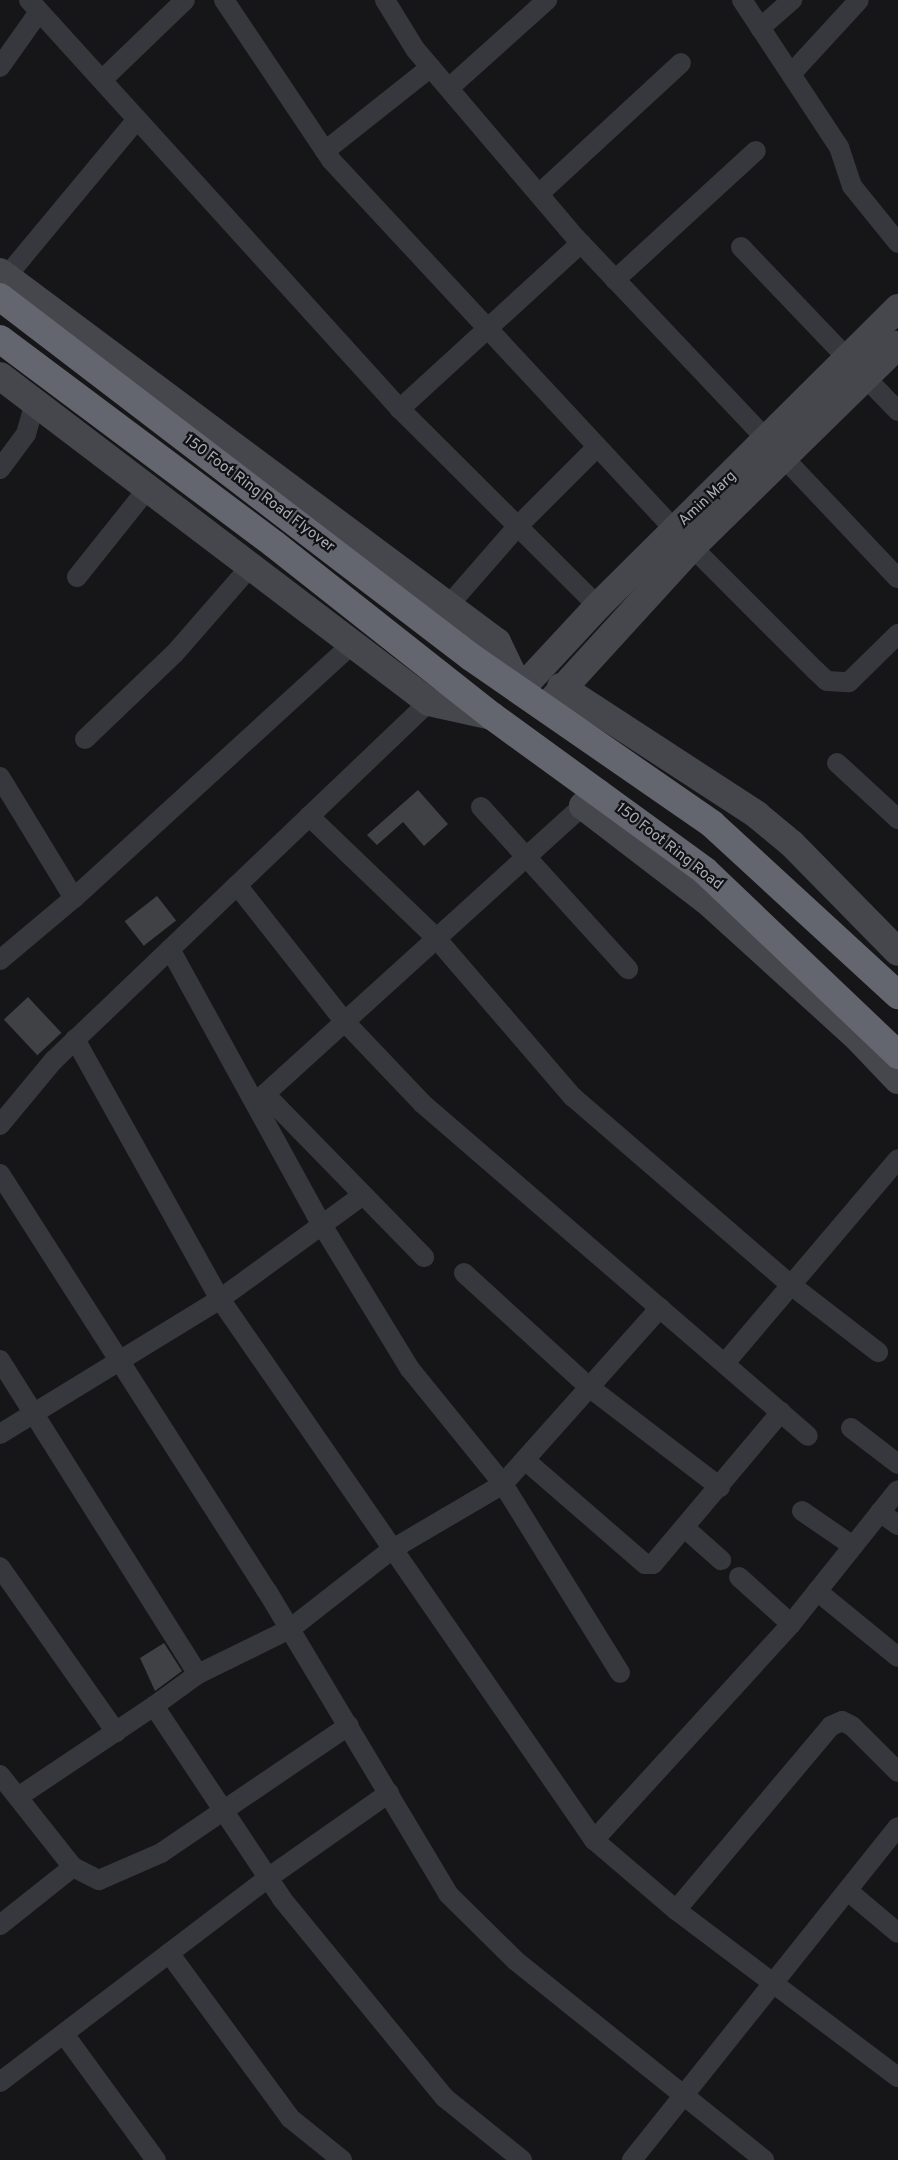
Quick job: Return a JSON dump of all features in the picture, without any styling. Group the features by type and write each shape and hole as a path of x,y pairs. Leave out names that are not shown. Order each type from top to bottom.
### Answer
{"highway":[{"name":"150 Foot Ring Road Flyover","path":"2,282 440,616 520,690"},
{"name":"150 Foot Ring Road Flyover","path":"0,339 274,544 405,650 492,716"},
{"path":"520,690 553,697 712,824 898,995"},
{"name":"150 Foot Ring Road","path":"492,716 591,800 705,871 898,1055"}],"street":[{"path":"102,80 185,0"},
{"path":"224,0 325,151 597,447 684,538 827,681 849,682 898,634"},
{"path":"385,0 431,67 581,243 774,451 898,578"},
{"path":"449,88 547,0"},
{"path":"742,0 839,146 852,186 898,243"},
{"path":"760,28 792,0"},
{"path":"791,74 859,0"},
{"path":"0,67 34,6 400,409 598,606"},
{"path":"539,194 681,63"},
{"path":"325,151 431,67"},
{"path":"2,282 137,119"},
{"path":"616,280 756,151"},
{"path":"400,409 581,243"},
{"path":"741,247 898,411"},
{"name":"Amin Marg","path":"520,690 598,606 684,538 857,368 898,308"},
{"name":"Amin Marg","path":"857,368 898,345"},
{"path":"0,376 429,702 492,716"},
{"path":"0,470 26,434 35,402"},
{"path":"440,616 517,527 597,447"},
{"path":"77,577 148,488"},
{"name":"Amin Marg","path":"553,697 684,538"},
{"path":"85,739 175,653 250,567"},
{"path":"0,960 74,898 352,644"},
{"path":"553,697 757,815 792,844 898,952"},
{"path":"0,1125 75,1039 429,702"},
{"path":"837,763 898,819"},
{"path":"2,785 74,898"},
{"path":"260,1098 591,800 858,1038 898,1080"},
{"path":"481,807 525,858 628,969"},
{"path":"309,816 436,938 573,1097 791,1285 878,1352"},
{"path":"237,885 344,1022 423,1104 808,1436"},
{"path":"170,949 260,1098 322,1225 410,1369 504,1484 620,1673"},
{"path":"75,1039 220,1298 391,1550 594,1840 676,1910 898,2077"},
{"path":"260,1098 363,1195 424,1257"},
{"path":"725,1363 898,1159"},
{"path":"0,1174 117,1362 290,1628 349,1724 448,1894 516,1961 764,2160"},
{"path":"0,1434 220,1298 363,1195"},
{"path":"464,1273 589,1387 720,1487"},
{"path":"18,1797 116,1732 198,1674 290,1628 391,1550 504,1484 660,1308"},
{"path":"0,1360 35,1412 198,1674"},
{"path":"525,1460 645,1564 664,1556 781,1412"},
{"path":"851,1428 898,1464"},
{"path":"594,1840 791,1624 898,1490"},
{"path":"802,1511 853,1546"},
{"path":"880,1512 898,1525"},
{"path":"686,1529 721,1560"},
{"path":"0,1567 116,1732"},
{"path":"740,1577 791,1624"},
{"path":"818,1591 898,1657"},
{"path":"154,1706 268,1878 445,2098 522,2160"},
{"path":"676,1910 831,1726 842,1721 852,1726 898,1772"},
{"path":"0,1775 73,1867 99,1880 161,1853 225,1813 349,1724"},
{"path":"0,2082 268,1878 389,1793"},
{"path":"632,2160 683,2095 775,1985 898,1827"},
{"path":"0,1925 73,1867"},
{"path":"848,1891 898,1933"},
{"path":"169,1954 290,2118 342,2160"},
{"path":"64,2034 156,2160"}],"building":[{"path":"418,790 448,824 424,846 403,822 377,845 367,835"},
{"path":"157,896 176,920 144,946 125,921"},
{"path":"28,997 61,1033 37,1055 4,1020"},
{"path":"164,1643 182,1671 155,1691 140,1658"}]}
